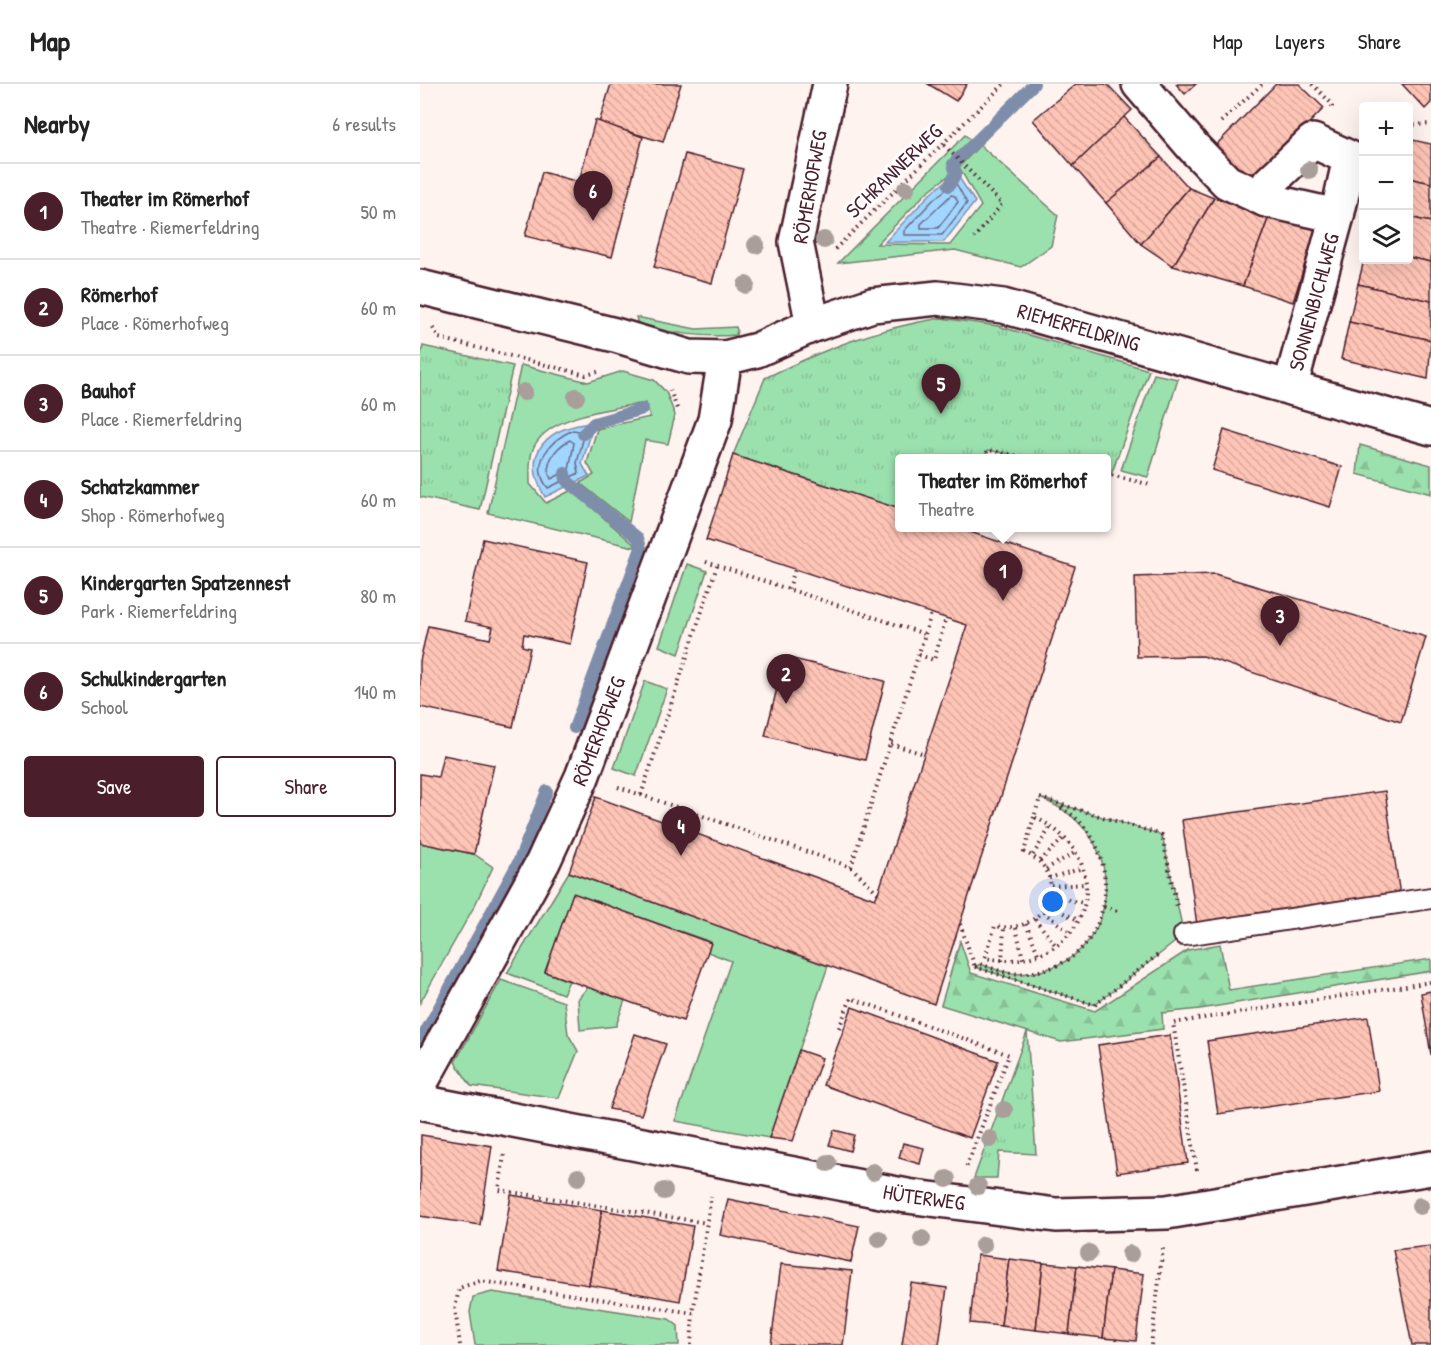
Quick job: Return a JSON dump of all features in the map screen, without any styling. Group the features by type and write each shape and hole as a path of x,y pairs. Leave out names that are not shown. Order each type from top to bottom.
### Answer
{"street":[{"name":"RÖMERHOFWEG","path":"813,325 796,242 830,84"},
{"name":"SONNENBICHLWEG","path":"1139,84 1194,148 1227,182 1266,200 1337,216"},
{"name":"SONNENBICHLWEG","path":"1266,200 1269,183 1313,141 1350,158 1337,216 1290,388"},
{"name":"RIEMERFELDRING","path":"420,287 615,335 689,357 724,358 757,350 813,325 872,305 938,298 1003,306 1431,428"},
{"name":"RÖMERHOFWEG","path":"420,1084 543,862 582,777 714,420 724,358"},
{"name":"HÜTERWEG","path":"420,1102 907,1196 1056,1215 1167,1212 1431,1168"}],"lane":[{"path":"1184,935 1431,898"}],"path":[{"name":"SCHRANNERWEG","path":"805,280 1004,84"},
{"path":"1194,148 1262,84"},
{"path":"1413,125 1431,124"},
{"path":"943,145 1002,204 974,238"},
{"path":"429,322 439,338 586,375 605,370"},
{"path":"665,382 679,413 677,422"},
{"path":"986,454 987,450 1006,454"},
{"path":"1111,475 1152,485"},
{"path":"699,560 924,634"},
{"path":"641,795 717,566"},
{"path":"789,590 795,569"},
{"path":"851,867 931,613"},
{"path":"918,655 934,660 946,618"},
{"path":"891,744 924,754"},
{"path":"582,777 851,867 878,893"},
{"path":"1034,818 1051,825 1065,837 1076,852 1083,868 1086,884 1084,903 1071,933 1057,947 1039,956 1023,959 1002,961 985,958 994,926 1016,928 1035,919 1047,905 1050,886 1046,869 1033,855 1024,852 1034,818 1040,798"},
{"path":"975,967 980,964 1011,973 1030,973 1054,967 1086,946 1097,929 1104,907 1106,882 1103,862 1094,842 1080,823 1062,808 1040,798"},
{"path":"975,967 1095,1005 1184,935 1162,835 1040,798"},
{"path":"1033,855 1051,825"},
{"path":"1040,861 1065,837"},
{"path":"1046,869 1076,852"},
{"path":"1049,878 1083,868"},
{"path":"1050,886 1086,884"},
{"path":"1050,896 1084,903"},
{"path":"1047,905 1078,920"},
{"path":"1104,907 1120,912"},
{"path":"1043,912 1071,933"},
{"path":"1035,919 1057,947"},
{"path":"960,924 975,967"},
{"path":"1026,924 1039,956"},
{"path":"1002,961 1004,928"},
{"path":"1016,928 1023,959"},
{"path":"1202,1207 1173,1023 1431,982"},
{"path":"839,1028 851,998 1009,1055 965,1172"},
{"path":"505,1150 499,1190 707,1223"},
{"path":"691,1345 693,1313 717,1159"},
{"path":"1151,1345 1167,1212"},
{"path":"460,1345 455,1309 459,1288 480,1281 693,1313"}],"green space":[{"path":"965,135 972,141 949,162 952,173 927,192 877,244 950,245 981,206 959,167 980,145 1058,215 1051,246 1021,267 955,250 838,263"},
{"path":"636,317 696,329 736,327 737,330 736,335 687,334 638,325"},
{"path":"941,318 998,326 1149,370 1111,475 1111,454 1008,454 988,450 986,454 895,454 895,508 733,455 765,378 850,341"},
{"path":"423,346 513,366 480,510 420,497 420,359"},
{"path":"521,365 588,382 623,371 654,380 666,392 675,415 668,444 645,440 629,522 580,483 594,475 587,463 597,429 650,417 646,403 581,415 564,422 550,429 538,439 531,456 530,484 546,503 572,490 638,548 488,513"},
{"path":"1154,374 1178,379 1148,477 1121,470"},
{"path":"1360,445 1431,465 1431,494 1357,474"},
{"path":"687,564 707,571 679,654 659,646"},
{"path":"645,681 667,689 636,776 614,768"},
{"path":"1040,798 1162,835 1184,935 1095,1005 975,967 980,964 1003,972 1018,974 1051,968 1081,950 1093,934 1101,916 1105,897 1105,877 1101,857 1092,839 1070,815"},
{"path":"420,843 474,854 493,867 475,905 420,1003"},
{"path":"569,872 828,966 769,1138 675,1121 731,961 708,952 711,942 573,894 545,972 569,981 563,994 507,973"},
{"path":"960,941 971,973 1095,1011 1188,950 1220,944 1229,990 1431,959 1431,971 1200,1009 1162,1013 1163,1029 1061,1042 941,1005"},
{"path":"501,980 564,1002 568,1034 578,1051 559,1098 471,1086 455,1062"},
{"path":"588,987 625,1000 616,1026 580,1030 578,999"},
{"path":"1027,1032 1036,1154 999,1152 997,1178 974,1178"},
{"path":"492,1292 669,1319 678,1326 679,1345 475,1345 470,1312 473,1297"}],"water":[{"path":"956,173 975,202 944,242 885,242 930,194"},
{"path":"594,423 582,464 589,476 545,497 535,467 542,444 563,430"}],"building":[{"path":"611,84 681,84 663,142 599,123"},
{"path":"928,84 967,84 956,101"},
{"path":"1076,84 1107,84 1132,110 1073,166 1033,120"},
{"path":"1176,84 1196,84 1185,94"},
{"path":"1276,84 1299,84 1324,108 1250,183 1214,147"},
{"path":"1402,84 1431,84 1431,103 1425,109"},
{"path":"1124,117 1161,157 1106,203 1073,166"},
{"path":"595,120 643,137 612,257 525,236 542,172 579,182"},
{"path":"1413,140 1431,144 1431,183 1413,179"},
{"path":"685,154 743,169 712,283 654,267"},
{"path":"1161,157 1189,188 1141,244 1106,203"},
{"path":"1413,179 1431,183 1431,222 1413,218"},
{"path":"1189,188 1214,198 1173,266 1141,244"},
{"path":"1214,198 1270,214 1243,286 1173,266"},
{"path":"1270,214 1317,226 1293,302 1243,286"},
{"path":"1413,218 1431,222 1431,262 1413,258"},
{"path":"1413,258 1431,262 1431,301 1358,284 1363,264 1413,264"},
{"path":"1358,284 1431,301 1431,340 1349,322"},
{"path":"1349,322 1431,340 1428,379 1341,359"},
{"path":"1224,430 1342,467 1330,507 1212,470"},
{"path":"733,455 895,507 895,532 970,532 1075,567 934,1004 569,872 596,797 875,899 878,893 967,625 706,540"},
{"path":"483,539 588,562 570,644 524,634 522,646 530,648 513,727 420,707 420,661 428,626 490,639 493,627 465,621"},
{"path":"1215,574 1426,637 1401,722 1203,656 1137,657 1135,577"},
{"path":"785,657 885,681 865,760 765,736"},
{"path":"443,755 494,765 474,854 420,843 420,774 438,777"},
{"path":"1385,791 1400,896 1197,925 1182,820"},
{"path":"573,893 711,943 683,1021 545,972"},
{"path":"1431,991 1431,1055 1421,993"},
{"path":"852,1007 998,1061 970,1138 823,1085"},
{"path":"1368,1017 1379,1091 1218,1114 1207,1041"},
{"path":"635,1034 666,1044 641,1115 609,1109"},
{"path":"1170,1035 1188,1163 1117,1173 1098,1045"},
{"path":"799,1050 822,1058 793,1141 769,1138"},
{"path":"834,1130 854,1135 850,1151 829,1145"},
{"path":"421,1135 492,1146 480,1225 420,1216"},
{"path":"903,1143 924,1148 920,1164 899,1158"},
{"path":"511,1195 602,1210 589,1285 498,1271"},
{"path":"728,1199 859,1226 851,1262 720,1235"},
{"path":"602,1210 693,1226 680,1301 589,1285"},
{"path":"1431,1246 1431,1345 1412,1345 1393,1250"},
{"path":"977,1255 1009,1259 1001,1326 970,1323"},
{"path":"1009,1259 1043,1263 1036,1330 1001,1326"},
{"path":"1043,1263 1077,1266 1069,1334 1036,1330"},
{"path":"781,1264 852,1271 843,1345 771,1345"},
{"path":"1077,1266 1111,1270 1103,1338 1069,1334"},
{"path":"1111,1270 1144,1274 1136,1341 1103,1338"},
{"path":"911,1283 947,1288 939,1345 902,1345"}],"waterway":[{"path":"949,186 956,173 953,164 1034,84"},
{"path":"583,434 594,423 643,409"},
{"path":"565,473 566,480 638,538 641,548 574,728"},
{"path":"420,1042 518,863 547,791"}],"place":[{"name":"Schulkindergarten","path":"593,221"},
{"name":"Kindergarten Spatzennest","path":"941,414"},
{"name":"Theater im Römerhof","path":"1003,601"},
{"name":"Bauhof","path":"1280,646"},
{"name":"Römerhof","path":"786,704"},
{"name":"Schatzkammer","path":"681,856"}]}
